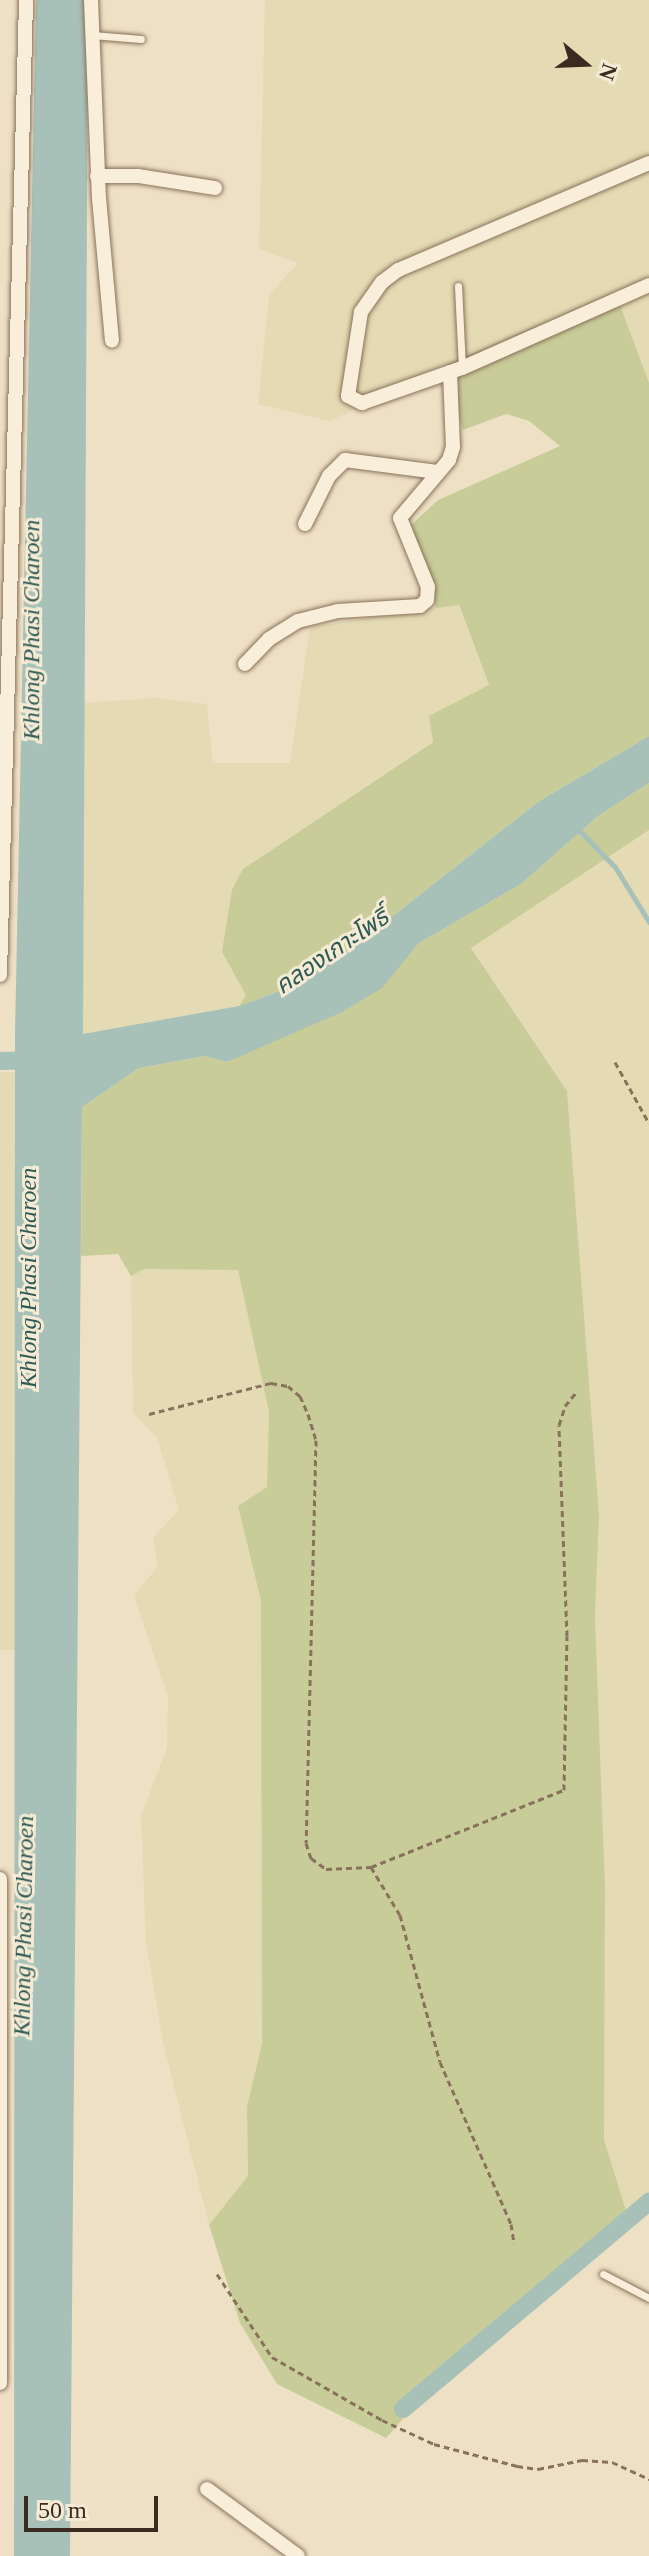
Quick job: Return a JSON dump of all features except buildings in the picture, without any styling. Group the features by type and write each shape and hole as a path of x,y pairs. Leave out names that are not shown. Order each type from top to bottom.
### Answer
{"street":[{"path":"0,975 26,0"},
{"path":"91,0 97,176 112,340"},
{"path":"649,163 398,270 382,282 361,312 348,396 362,403 456,370 649,285"},
{"path":"97,176 138,176 215,188"},
{"path":"245,664 269,639 298,621 338,611 420,606 427,600 428,587 400,518 453,447 456,370"},
{"path":"305,524 329,476 345,460 437,472"},
{"path":"0,1879 0,2383"},
{"path":"207,2489 298,2556"}],"lane":[{"path":"92,35 141,39"},
{"path":"456,370 458,286"},
{"path":"603,2274 649,2298"}],"path":[{"path":"615,1062 649,1123"},
{"path":"149,1414 271,1383 288,1386 300,1396 316,1440 306,1843 311,1858 326,1869 371,1867 564,1790 567,1636 559,1425 577,1391"},
{"path":"371,1867 400,1915 440,2062 511,2224 514,2244"},
{"path":"217,2274 272,2357 382,2420 434,2444 517,2466 538,2469 582,2460 612,2462 649,2479"}],"shaded area":[{"path":"265,0 649,0 649,385 490,345 330,421 258,404 269,295 298,263 259,249"},
{"path":"458,604 489,686 429,716 433,741 243,869 222,952 246,995 239,1006 83,1035 83,703 155,698 207,704 213,763 290,763 310,627"},
{"path":"649,830 649,2208 630,2223 604,2140 605,1887 595,1617 599,1515 567,1091 471,947"},
{"path":"0,1072 15,1072 15,1650 0,1650"},
{"path":"144,1269 238,1270 269,1412 267,1487 238,1507 261,1601 262,2043 247,2107 248,2176 209,2225 163,2042 146,1942 141,1816 167,1747 168,1697 134,1596 158,1566 153,1538 179,1510 157,1438 133,1413 131,1276"}],"green space":[{"path":"615,292 649,383 649,736 538,802 351,949 293,986 239,1006 246,995 222,952 232,890 243,869 433,742 429,716 489,685 459,605 436,608 411,525 438,500 560,446 529,421 506,414 463,430 445,365"},
{"path":"649,783 649,830 471,948 567,1091 599,1515 595,1617 605,1887 604,2140 630,2223 438,2379 386,2438 277,2384 240,2323 209,2225 248,2176 247,2107 262,2043 261,1601 238,1506 267,1487 269,1412 238,1270 144,1269 131,1276 118,1254 81,1256 82,1107 139,1068 205,1056 227,1062 382,987 419,943 521,884 598,816"}],"water":[{"name":"Khlong Phasi Charoen","path":"36,0 88,0 83,1034 239,1006 293,986 351,949 538,802 649,736 649,783 598,816 521,884 419,943 382,988 342,1012 227,1062 205,1056 139,1068 82,1107 70,2556 14,2556 15,1033"}],"waterway":[{"path":"577,828 615,867 649,922"},
{"name":"คลองเกาะโพธิ์","path":"0,1061 40,1060"},
{"path":"403,2409 649,2202"}]}
